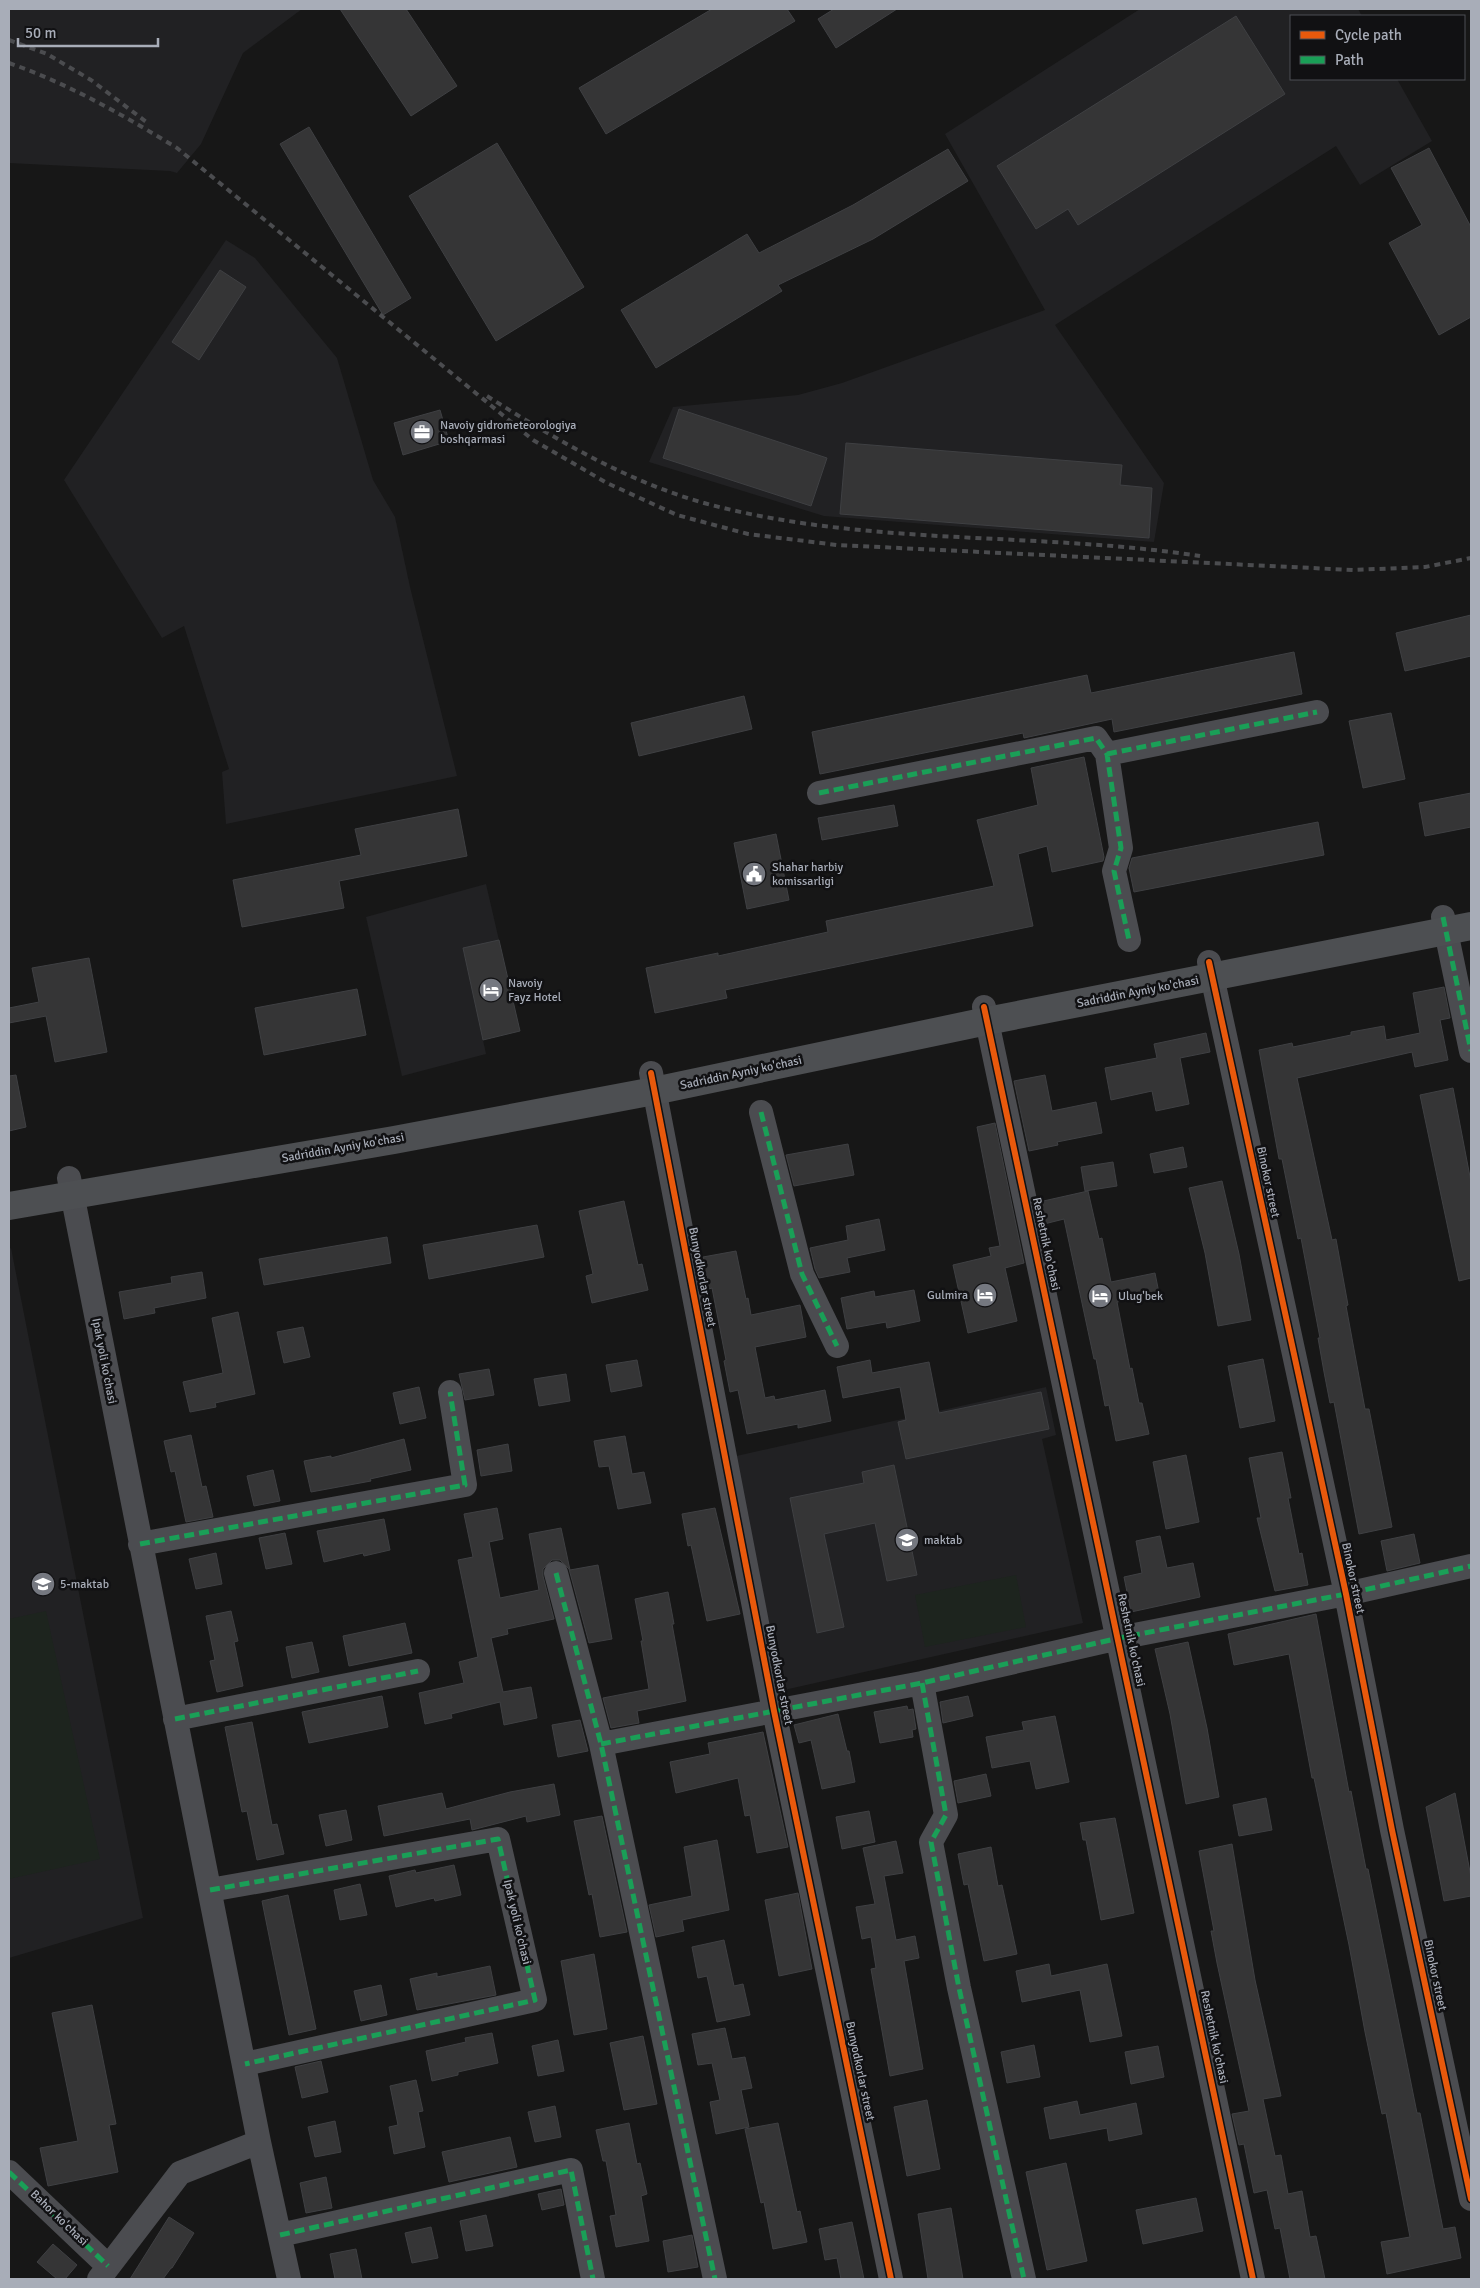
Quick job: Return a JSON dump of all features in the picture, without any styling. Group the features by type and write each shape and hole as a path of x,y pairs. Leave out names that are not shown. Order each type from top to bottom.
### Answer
{"main road":[{"name":"Sadriddin Ayniy ko'chasi","path":"9,1188 70,1187 394,1140 652,1082 985,1014 1454,925 1471,911"},
{"name":"Sadriddin Ayniy ko'chasi","path":"9,1206 70,1187"}],"street":[{"path":"1107,754 1316,712"},
{"path":"819,793 1096,738 1107,754 1122,848 1114,871 1129,940"},
{"path":"1454,925 1471,1051"},
{"name":"Binokor street","path":"1211,970 1346,1594 1394,1839 1471,2199"},
{"name":"Reshetnik ko'chasi","path":"985,1014 1119,1638 1253,2279"},
{"name":"Bunyodkorlar street","path":"652,1082 774,1711 891,2279"},
{"path":"761,1112 802,1274 837,1346"},
{"name":"Ipak yoli ko'chasi","path":"70,1187 259,2142 289,2279"},
{"path":"140,1544 465,1485 450,1392"},
{"path":"601,1744 922,1683 1119,1638 1346,1594 1471,1566"},
{"path":"556,1573 601,1744 715,2279"},
{"path":"175,1718 418,1671"},
{"path":"922,1683 946,1815 931,1842 961,1998 1024,2279"},
{"name":"Ipak yoli ko'chasi","path":"210,1890 498,1839 535,2000 245,2064"},
{"path":"104,2272 180,2173 259,2142"},
{"path":"280,2235 571,2170 592,2279"},
{"name":"Bahor ko'chasi","path":"9,2172 104,2272"}],"shaded area":[{"path":"9,9 302,9 243,53 201,144 177,173 170,171 9,163"},
{"path":"1140,9 1358,9 1361,15 1290,15 1290,80 1398,80 1432,141 1360,185 1336,146 1055,325 1164,483 1154,542 824,516 649,462 673,407 798,395 842,383 1045,310 945,134"},
{"path":"226,240 255,258 337,358 373,480 395,517 410,587 457,776 226,824 222,772 229,769 184,626 162,638 64,480"},
{"path":"486,884 520,1031 483,1040 486,1054 402,1076 366,917"},
{"name":"5-maktab","path":"11,1248 143,1918 9,1958 9,1249"},
{"name":"maktab","path":"1046,1387 1056,1435 1042,1439 1083,1623 784,1690 732,1457"},
{"path":"1016,1575 1026,1627 925,1647 915,1595"},
{"path":"46,1611 100,1859 9,1879 9,1619"}],"building":[{"path":"340,9 406,9 457,86 411,116"},
{"path":"712,9 787,9 795,21 606,134 579,88"},
{"path":"834,9 897,9 836,48 818,19"},
{"path":"1236,16 1285,94 1078,225 1068,209 1036,229 997,166"},
{"path":"309,127 411,298 383,315 280,144"},
{"path":"497,143 584,287 496,341 409,196"},
{"path":"1429,148 1471,227 1471,317 1439,335 1389,243 1422,225 1391,168"},
{"path":"948,149 968,181 873,239 778,285 782,291 656,368 621,310 747,234 759,253 853,205"},
{"path":"220,270 246,287 199,360 172,342"},
{"path":"679,409 827,458 811,506 663,458"},
{"name":"Navoiy gidrometeorologiya boshqarmasi","path":"440,410 449,441 403,455 394,423"},
{"path":"846,443 1122,465 1120,485 1152,488 1149,538 840,514"},
{"path":"1471,615 1471,656 1405,671 1396,633"},
{"path":"1294,652 1302,694 1114,732 1112,719 1024,738 1023,733 820,774 812,732 1087,675 1091,693"},
{"path":"744,696 752,729 639,756 631,723"},
{"path":"1391,713 1405,779 1363,788 1349,721"},
{"path":"1084,757 1104,857 1103,861 1052,872 1047,846 1018,854 1033,926 725,990 727,998 655,1013 646,968 718,953 718,956 828,932 826,921 994,886 977,820 1038,805 1031,768"},
{"path":"1471,793 1471,827 1425,836 1419,803"},
{"path":"894,805 898,826 822,840 818,818"},
{"path":"458,809 467,856 339,881 344,908 242,927 233,880 361,855 355,829"},
{"path":"1318,822 1324,855 1134,892 1129,868 1132,858"},
{"path":"776,834 789,900 747,909 734,843"},
{"name":"Navoiy Fayz Hotel","path":"499,940 520,1031 483,1040 463,948"},
{"path":"89,958 107,1052 55,1062 46,1016 9,1023 9,1008 39,1002 32,968"},
{"path":"1444,987 1450,1018 1440,1020 1448,1060 1415,1067 1412,1052 1297,1078 1332,1240 1336,1239 1365,1409 1369,1409 1392,1527 1359,1534 1334,1402 1330,1403 1301,1238 1298,1239 1282,1159 1279,1159 1259,1050 1292,1043 1293,1047 1351,1035 1351,1032 1384,1026 1386,1040 1420,1033 1413,993"},
{"path":"357,989 366,1035 264,1055 255,1008"},
{"path":"1206,1033 1210,1052 1180,1058 1189,1104 1156,1111 1152,1091 1111,1100 1105,1068 1157,1058 1154,1044"},
{"path":"16,1075 26,1127 9,1131 9,1076"},
{"path":"1045,1075 1052,1111 1096,1102 1102,1133 1057,1142 1058,1145 1029,1151 1014,1081"},
{"path":"1453,1088 1471,1182 1471,1278 1459,1281 1420,1095"},
{"name":"Gulmira","path":"995,1123 1024,1263 1005,1268 1017,1321 968,1333 953,1265 991,1256 989,1248 1000,1246 977,1127"},
{"path":"848,1144 854,1175 794,1186 786,1155"},
{"path":"1183,1147 1187,1167 1154,1173 1150,1154"},
{"path":"1113,1162 1117,1186 1085,1191 1081,1167"},
{"path":"1222,1181 1239,1254 1251,1320 1218,1326 1205,1253 1189,1188"},
{"path":"1088,1191 1099,1239 1102,1238 1111,1282 1155,1273 1159,1293 1117,1302 1130,1369 1132,1368 1139,1403 1142,1403 1149,1434 1116,1441 1109,1405 1105,1406 1064,1219 1044,1224 1039,1202"},
{"path":"624,1201 638,1265 642,1264 648,1290 592,1303 586,1276 593,1274 579,1211"},
{"path":"879,1219 885,1250 847,1258 850,1272 819,1278 810,1248 848,1240 846,1226"},
{"path":"537,1225 544,1257 429,1279 423,1245"},
{"path":"387,1237 391,1263 264,1285 259,1259"},
{"path":"736,1251 751,1315 800,1305 806,1337 755,1347 765,1398 774,1396 775,1400 825,1390 831,1421 798,1428 798,1424 747,1434 738,1390 730,1392 724,1361 726,1360 712,1288 709,1289 703,1257"},
{"path":"202,1272 206,1298 154,1308 155,1313 124,1319 119,1292 172,1283 171,1277"},
{"path":"914,1290 920,1321 887,1328 886,1322 847,1329 841,1298 874,1291 875,1297"},
{"path":"238,1312 255,1394 215,1403 216,1407 190,1412 183,1382 223,1373 212,1318"},
{"path":"303,1327 310,1357 284,1363 277,1332"},
{"path":"1263,1359 1275,1421 1240,1428 1228,1366"},
{"path":"637,1360 642,1386 611,1392 606,1365"},
{"path":"870,1360 872,1373 929,1362 939,1413 1041,1392 1049,1429 906,1459 898,1422 906,1420 900,1387 843,1398 837,1367"},
{"path":"489,1369 494,1395 465,1400 459,1374"},
{"path":"566,1374 570,1401 539,1406 534,1379"},
{"path":"419,1387 426,1418 400,1424 393,1393"},
{"path":"191,1435 202,1487 206,1486 213,1517 186,1522 175,1471 171,1472 164,1441"},
{"path":"625,1436 632,1474 644,1472 651,1503 618,1509 609,1466 599,1467 594,1441"},
{"path":"404,1439 411,1470 370,1479 371,1481 311,1492 304,1461 331,1456 331,1458"},
{"path":"508,1444 512,1471 481,1476 477,1450"},
{"path":"1282,1452 1291,1498 1288,1498 1299,1554 1302,1553 1308,1585 1275,1591 1257,1518 1261,1518 1249,1458"},
{"path":"1186,1455 1199,1522 1166,1529 1153,1462"},
{"path":"894,1465 917,1575 887,1581 875,1523 824,1534 844,1627 817,1633 790,1498 864,1483 862,1472"},
{"path":"273,1470 280,1501 254,1506 247,1476"},
{"path":"497,1508 503,1539 489,1542 500,1598 539,1590 529,1534 561,1528 570,1570 598,1565 612,1639 589,1643 569,1569 560,1560 552,1560 543,1569 543,1576 554,1619 507,1629 508,1634 491,1638 503,1692 531,1687 537,1718 504,1725 500,1702 451,1714 452,1718 425,1724 419,1693 464,1683 459,1662 478,1657 458,1560 473,1557 464,1514"},
{"path":"715,1508 740,1614 707,1621 691,1545 688,1546 682,1514"},
{"path":"384,1519 390,1550 364,1556 363,1553 324,1562 317,1531"},
{"path":"285,1533 292,1564 266,1569 259,1538"},
{"path":"1414,1534 1420,1563 1387,1571 1381,1541"},
{"path":"1160,1536 1167,1568 1193,1563 1200,1597 1131,1612 1124,1577 1142,1573 1136,1541"},
{"path":"216,1553 222,1584 196,1589 189,1559"},
{"path":"668,1592 686,1701 637,1711 639,1723 611,1728 603,1698 649,1689 635,1599"},
{"path":"231,1611 238,1641 234,1642 243,1686 217,1692 210,1661 215,1660 206,1616"},
{"path":"1316,1614 1349,1792 1351,1791 1366,1869 1368,1869 1417,2113 1420,2113 1443,2229 1455,2227 1461,2258 1387,2274 1381,2242 1410,2237 1386,2113 1382,2114 1349,1945 1314,1778 1312,1778 1289,1654 1234,1665 1228,1634"},
{"path":"405,1623 412,1653 349,1666 343,1636"},
{"path":"312,1642 319,1672 292,1678 286,1647"},
{"path":"1188,1642 1207,1728 1219,1797 1186,1804 1170,1714 1155,1649"},
{"path":"382,1696 388,1727 309,1743 302,1712"},
{"path":"968,1696 973,1716 943,1723 940,1702"},
{"path":"907,1706 908,1710 913,1709 916,1729 912,1730 913,1737 880,1743 874,1712"},
{"path":"838,1714 847,1751 849,1751 855,1782 822,1789 811,1740 799,1743 794,1725"},
{"path":"1055,1716 1069,1782 1036,1789 1030,1761 992,1768 986,1737 1024,1730 1022,1722"},
{"path":"580,1720 588,1751 558,1757 552,1725"},
{"path":"252,1722 272,1825 277,1824 284,1854 257,1860 247,1811 242,1812 225,1727"},
{"path":"763,1732 788,1847 757,1853 750,1815 745,1816 738,1778 676,1793 670,1762 710,1754 708,1743"},
{"path":"986,1774 991,1796 958,1803 954,1781"},
{"path":"554,1784 560,1815 527,1822 526,1816 472,1830 470,1819 384,1836 378,1806 442,1793 446,1809 510,1792"},
{"path":"1455,1793 1471,1877 1471,1896 1444,1901 1426,1807"},
{"path":"1266,1798 1272,1830 1239,1836 1233,1805"},
{"path":"346,1810 352,1840 326,1846 319,1815"},
{"path":"869,1811 875,1842 842,1849 836,1817"},
{"path":"602,1816 627,1932 600,1937 592,1894 589,1895 574,1821"},
{"path":"1115,1818 1134,1913 1101,1920 1086,1840 1083,1840 1080,1823"},
{"path":"717,1840 729,1910 682,1920 684,1931 656,1937 649,1905 692,1896 684,1847"},
{"path":"896,1841 903,1873 884,1876 896,1940 915,1936 919,1958 904,1961 923,2069 890,2076 871,1969 876,1968 871,1937 862,1939 856,1907 875,1904 863,1848"},
{"path":"1232,1844 1255,1980 1281,2096 1263,2099 1275,2156 1281,2155 1288,2194 1302,2191 1310,2237 1316,2236 1325,2279 1290,2279 1280,2228 1275,2229 1267,2190 1254,2193 1244,2144 1239,2145 1232,2114 1249,2111 1217,1963 1211,1931 1214,1931 1199,1851"},
{"path":"991,1847 998,1886 1002,1885 1017,1954 984,1961 968,1884 964,1885 958,1854"},
{"path":"454,1865 461,1895 435,1901 434,1898 396,1907 389,1876 415,1870 416,1873"},
{"path":"360,1884 367,1915 340,1920 334,1890"},
{"path":"798,1893 812,1969 779,1976 765,1900"},
{"path":"288,1895 316,2029 289,2035 262,1901"},
{"path":"724,1940 734,1986 743,1984 750,2015 717,2022 707,1976 698,1978 692,1947"},
{"path":"594,1954 607,2029 574,2035 561,1961"},
{"path":"1049,1964 1051,1976 1107,1964 1122,2036 1090,2042 1080,1990 1022,2002 1016,1971"},
{"path":"490,1966 496,1995 417,2010 410,1979 437,1973 437,1977"},
{"path":"381,1985 387,2015 361,2021 354,1991"},
{"path":"92,2005 116,2124 109,2125 118,2172 48,2186 40,2148 78,2141 52,2013"},
{"path":"725,2028 732,2059 745,2057 752,2088 741,2090 749,2127 716,2134 710,2102 720,2100 712,2063 698,2065 692,2034"},
{"path":"492,2033 498,2063 458,2072 458,2075 432,2081 426,2051 466,2042 465,2038"},
{"path":"643,2036 657,2104 624,2110 610,2043"},
{"path":"558,2040 564,2071 538,2076 532,2046"},
{"path":"1034,2045 1040,2077 1007,2083 1001,2052"},
{"path":"1158,2046 1164,2077 1131,2084 1125,2052"},
{"path":"321,2061 328,2092 302,2098 295,2067"},
{"path":"416,2080 423,2111 418,2112 425,2147 394,2154 389,2127 398,2125 390,2086"},
{"path":"927,2100 940,2169 907,2176 894,2107"},
{"path":"1077,2101 1080,2115 1136,2103 1142,2134 1109,2141 1107,2128 1050,2139 1044,2108"},
{"path":"555,2106 561,2137 535,2142 528,2112"},
{"path":"335,2121 341,2152 315,2157 308,2127"},
{"path":"629,2123 637,2164 640,2163 647,2194 641,2196 649,2241 616,2247 610,2216 616,2215 606,2161 603,2161 596,2130"},
{"path":"778,2123 797,2212 800,2211 807,2242 773,2249 764,2202 761,2203 745,2129"},
{"path":"510,2137 517,2167 449,2182 442,2152"},
{"path":"1066,2163 1087,2261 1047,2270 1026,2172"},
{"path":"326,2177 332,2208 306,2213 300,2183"},
{"path":"561,2189 564,2205 542,2210 538,2194"},
{"path":"1196,2198 1203,2231 1143,2244 1136,2210"},
{"path":"951,2208 963,2279 928,2279 918,2214"},
{"path":"486,2215 493,2246 466,2251 460,2221"},
{"path":"169,2217 194,2233 172,2268 163,2279 130,2279"},
{"path":"852,2222 864,2279 841,2279 837,2258 825,2260 819,2229"},
{"path":"431,2227 438,2258 412,2263 405,2233"},
{"path":"692,2235 698,2267 668,2272 663,2241"},
{"path":"53,2244 77,2265 65,2279 57,2279 37,2262"},
{"path":"356,2249 362,2279 335,2279 330,2254"}],"railway":[{"path":"9,40 47,54 91,80 149,124"},
{"path":"9,63 53,80 95,101 177,148 533,440 607,483 677,515 748,534 837,545 1353,570 1425,567 1471,558"},
{"path":"487,396 565,443 619,471 675,494 704,503 765,517 888,533 1076,543 1200,556"}],"marked path":[{"path":"1107,754 1317,712"},
{"path":"819,793 1096,738 1107,754 1121,848 1114,871 1129,940"},
{"path":"1443,917 1471,1051"},
{"path":"761,1112 802,1274 837,1346"},
{"path":"140,1544 465,1485 450,1392"},
{"path":"601,1744 922,1683 1119,1638 1346,1594 1471,1566"},
{"path":"556,1573 601,1744 715,2279"},
{"path":"175,1719 418,1671"},
{"path":"922,1683 946,1815 931,1842 959,1988 1024,2279"},
{"path":"210,1890 498,1839 535,2000 245,2064"},
{"path":"280,2235 571,2170 593,2279"},
{"path":"9,2172 108,2266"}],"cycle path":[{"path":"1209,962 1346,1594 1392,1830 1471,2199"},
{"path":"984,1007 1253,2279"},
{"path":"651,1073 774,1711 891,2279"}],"place":[{"name":"Navoiy gidrometeorologiya boshqarmasi","path":"422,432"},
{"name":"Shahar harbiy komissarligi","path":"754,874"},
{"name":"Navoiy Fayz Hotel","path":"491,990"},
{"name":"Gulmira","path":"985,1295"},
{"name":"Ulug'bek","path":"1100,1296"},
{"name":"maktab","path":"907,1540"},
{"name":"5-maktab","path":"43,1584"}]}
